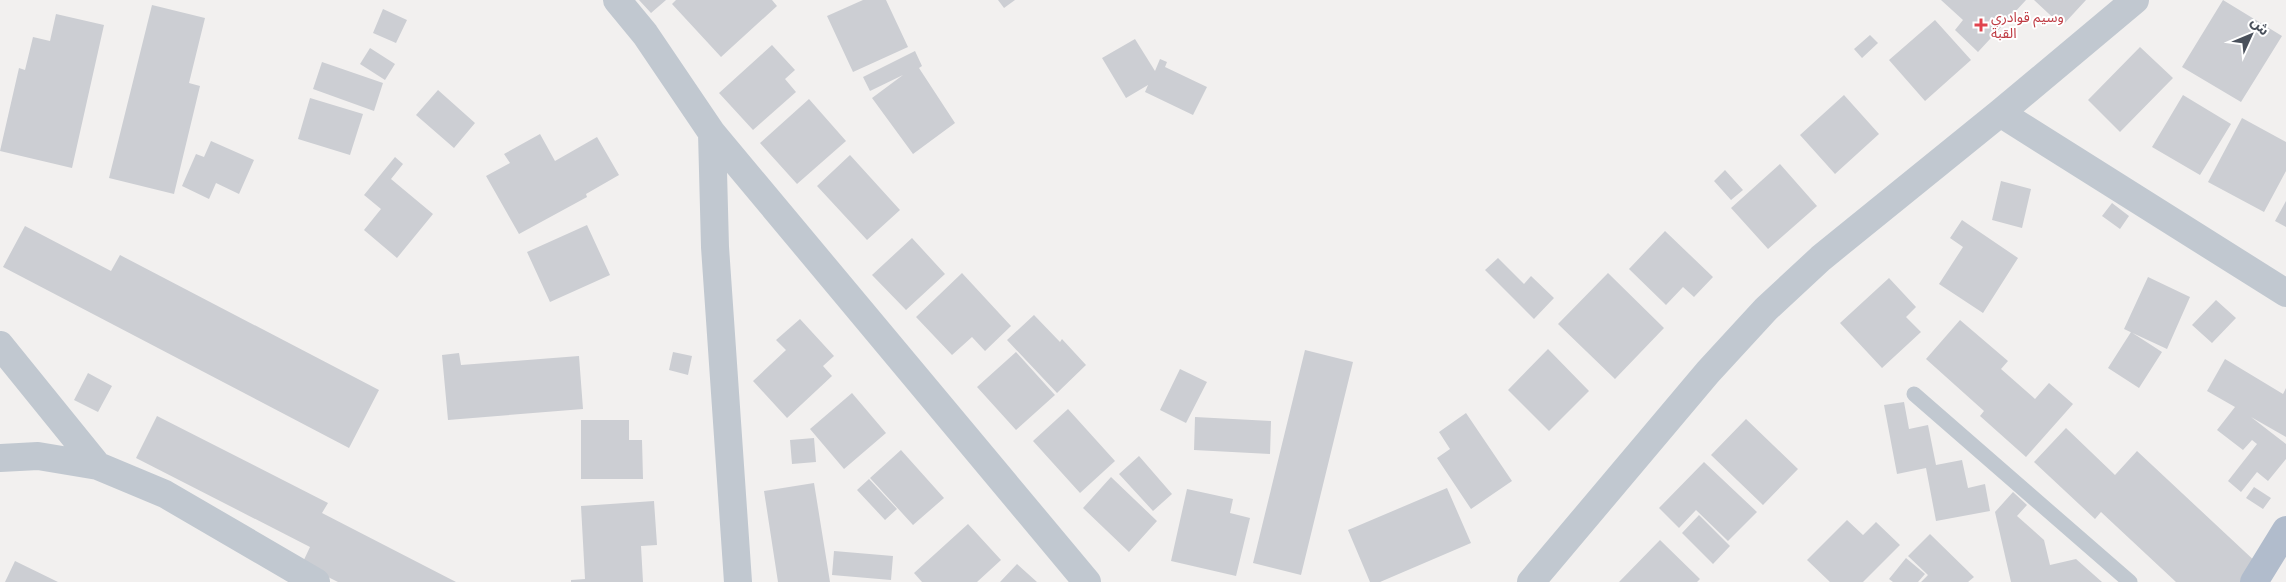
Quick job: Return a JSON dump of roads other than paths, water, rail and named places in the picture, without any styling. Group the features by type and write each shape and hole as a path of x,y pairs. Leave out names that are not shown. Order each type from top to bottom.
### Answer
{"main road":[{"path":"2254,582 2286,530"}],"street":[{"path":"601,0 645,34"},
{"path":"617,0 645,34 712,133 1088,582"},
{"path":"1531,582 1708,372 1766,309 1822,258 2135,0"},
{"path":"2000,113 2286,293"},
{"path":"712,133 715,247 738,582"},
{"path":"0,345 98,466"},
{"path":"0,458 38,456 98,466 165,494 316,582"}],"lane":[{"path":"1914,394 2130,582"}],"place":[{"name":"وسيم قوادري القبة","path":"1981,25"}]}
